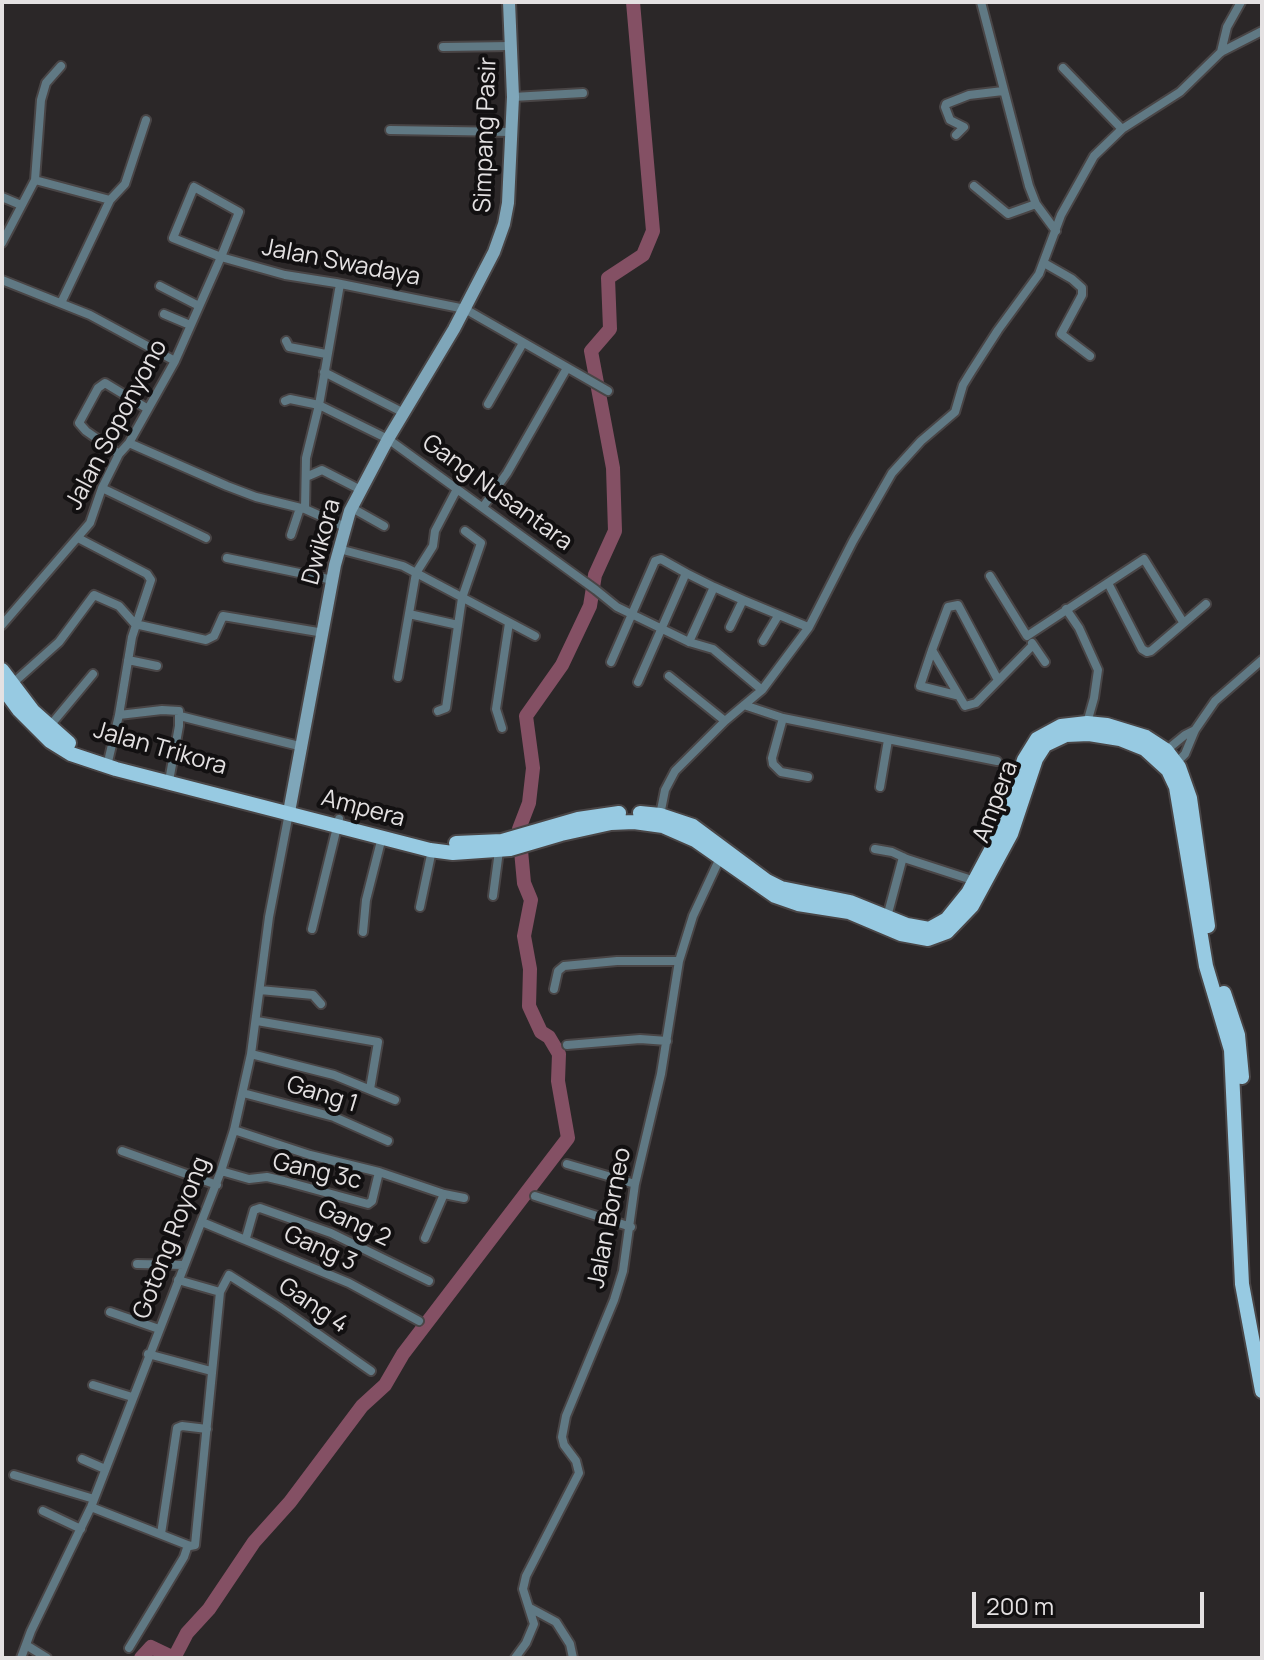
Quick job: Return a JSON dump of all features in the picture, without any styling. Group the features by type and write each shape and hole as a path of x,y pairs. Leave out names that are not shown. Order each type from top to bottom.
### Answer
{"main road":[{"name":"Jalan Trikora","path":"2,670 7,686 29,722 71,754 290,810"},
{"name":"Jalan Trikora","path":"7,686 49,727 75,747 108,763"},
{"name":"Ampera","path":"534,837 611,823 676,825 702,832 781,888 850,902 921,929 934,927 955,911 975,881 1008,815 1030,748 1041,736 1054,728 1087,723 1136,732 1167,761"},
{"name":"Ampera","path":"339,822 432,850 464,853 505,846 599,815 660,815 765,890 785,900 849,912 901,934 933,938 956,925 981,891 1011,834 1036,759 1045,745 1066,735 1101,735 1128,741 1167,761"},
{"path":"1167,761 1179,798 1206,966 1231,1050 1240,1260 1262,1391"},
{"name":"Ampera","path":"290,810 446,843 505,846"},
{"path":"1253,1326 1262,1345"}],"street":[{"name":"Simpang Pasir","path":"465,309 494,252 508,203 513,97 509,2"},
{"path":"981,2 1029,186 1036,204 1056,231"},
{"path":"1221,52 1227,27 1241,2"},
{"path":"660,815 669,779 725,721 762,690 808,627 892,473 921,441 955,412 963,385 1044,263 1061,215 1087,166 1122,129 1180,92 1221,52 1262,31"},
{"path":"443,47 511,46"},
{"path":"2,243 35,180 41,100 46,83 61,66"},
{"path":"1063,68 1122,129"},
{"path":"956,135 964,127 950,120 946,104 969,95 1003,91"},
{"path":"513,97 583,93"},
{"path":"61,303 110,200 125,184 146,120"},
{"path":"390,130 511,132"},
{"path":"35,180 110,200"},
{"path":"974,186 1008,214 1036,204"},
{"path":"194,187 239,212 221,257 173,238 194,187"},
{"path":"2,197 21,205"},
{"name":"Jalan Swadaya","path":"221,257 285,275 465,309 608,391"},
{"name":"Jalan Soponyono","path":"2,625 90,523 102,488 175,361 221,257"},
{"path":"1044,263 1082,288 1082,295 1061,334 1090,356"},
{"path":"2,280 104,322 175,361"},
{"path":"291,535 303,508 306,458 319,405 340,284"},
{"path":"160,286 199,306"},
{"name":"Dwikora","path":"290,810 345,527 359,489 465,309"},
{"path":"164,314 190,325"},
{"path":"286,341 289,347 326,354"},
{"path":"488,404 523,343"},
{"path":"483,507 507,473 567,368"},
{"path":"324,372 404,413"},
{"path":"119,454 79,423 98,388 105,383 148,409"},
{"name":"Gang Nusantara","path":"285,401 290,399 319,405 388,439 617,607 689,642 713,649 762,690"},
{"path":"129,443 227,486 256,497 303,508 345,527"},
{"path":"306,477 322,470 359,489"},
{"path":"102,488 206,538"},
{"path":"398,677 416,573 433,546 435,531 457,489"},
{"path":"352,508 384,526"},
{"path":"438,711 446,708 462,598 481,543 465,531"},
{"path":"78,538 147,574 151,580 145,604 135,624 108,763"},
{"path":"339,549 403,566 535,636"},
{"path":"227,558 333,580"},
{"path":"611,662 658,559 808,627"},
{"path":"1027,636 1144,559 1183,622"},
{"path":"638,682 686,573"},
{"path":"990,576 1045,662"},
{"path":"1108,583 1145,652 1151,651 1206,604"},
{"path":"689,642 714,587"},
{"path":"7,686 59,642 94,595 119,606 135,624 206,640 212,638 223,616 324,633"},
{"path":"730,627 743,600"},
{"path":"956,695 920,686 948,607 955,604 998,680"},
{"path":"1066,609 1079,628 1098,670 1087,723"},
{"path":"409,614 458,625"},
{"path":"763,641 778,616"},
{"path":"502,728 496,709 509,623"},
{"path":"932,650 956,695 968,707 976,703 1033,645"},
{"path":"128,660 157,666"},
{"path":"1167,761 1195,730 1215,701 1262,660"},
{"path":"49,727 93,674"},
{"path":"669,676 725,721"},
{"path":"744,705 783,718 997,761"},
{"path":"119,715 176,710 180,716 303,747"},
{"path":"169,778 180,716"},
{"path":"783,718 773,764 781,772 808,777"},
{"path":"1167,761 1185,754 1195,730"},
{"path":"880,787 888,740"},
{"name":"Gotong Royong","path":"21,1658 92,1503 217,1185 234,1130 251,1054 269,917 290,810"},
{"path":"312,929 339,822"},
{"path":"363,932 366,900 382,837"},
{"path":"493,896 505,846"},
{"path":"875,849 975,881"},
{"path":"420,907 432,850"},
{"path":"887,917 903,857"},
{"name":"Jalan Borneo","path":"515,1658 532,1630 533,1616 523,1589 526,1576 579,1473 576,1461 562,1437 566,1416 623,1271 635,1184 667,1041 679,961 693,916 720,858"},
{"path":"554,989 558,971 564,966 617,961 679,961"},
{"path":"260,990 313,995 321,1004"},
{"path":"257,1021 378,1042 370,1089"},
{"path":"567,1045 640,1039 667,1041"},
{"path":"251,1054 307,1066 395,1100"},
{"name":"Gang 1","path":"243,1093 334,1117 388,1141"},
{"path":"234,1130 310,1155 464,1198"},
{"path":"122,1151 217,1185"},
{"path":"567,1164 635,1184"},
{"name":"Gang 3c","path":"221,1171 249,1179 267,1177 368,1204 372,1201 379,1172"},
{"path":"425,1238 444,1194"},
{"path":"535,1196 631,1227"},
{"name":"Gang 2","path":"246,1238 254,1210 262,1209 331,1233 429,1281"},
{"name":"Gang 3","path":"202,1222 349,1283 419,1321"},
{"path":"137,1264 184,1265"},
{"name":"Gang 4","path":"220,1292 231,1275 371,1371"},
{"path":"14,1475 92,1503 188,1545 195,1544 220,1292 178,1280"},
{"path":"110,1312 159,1329"},
{"path":"148,1354 211,1371"},
{"path":"93,1385 132,1397"},
{"path":"161,1534 177,1428 207,1429"},
{"path":"82,1459 105,1469"},
{"path":"43,1511 81,1529"},
{"path":"129,1648 184,1557 188,1545"},
{"path":"530,1608 556,1622 570,1644 573,1658"},
{"path":"26,1645 47,1658"}],"waterway":[{"path":"141,1658 151,1647 174,1658 187,1633 209,1609 254,1542 290,1502 362,1406 385,1385 403,1354 568,1138 558,1081 559,1054 549,1037 541,1032 529,1006 530,969 524,936 531,900 524,883 519,829 529,803 533,768 526,716 562,665 590,606 595,575 615,531 613,468 591,351 610,329 608,278 643,255 653,231 633,2"}]}
